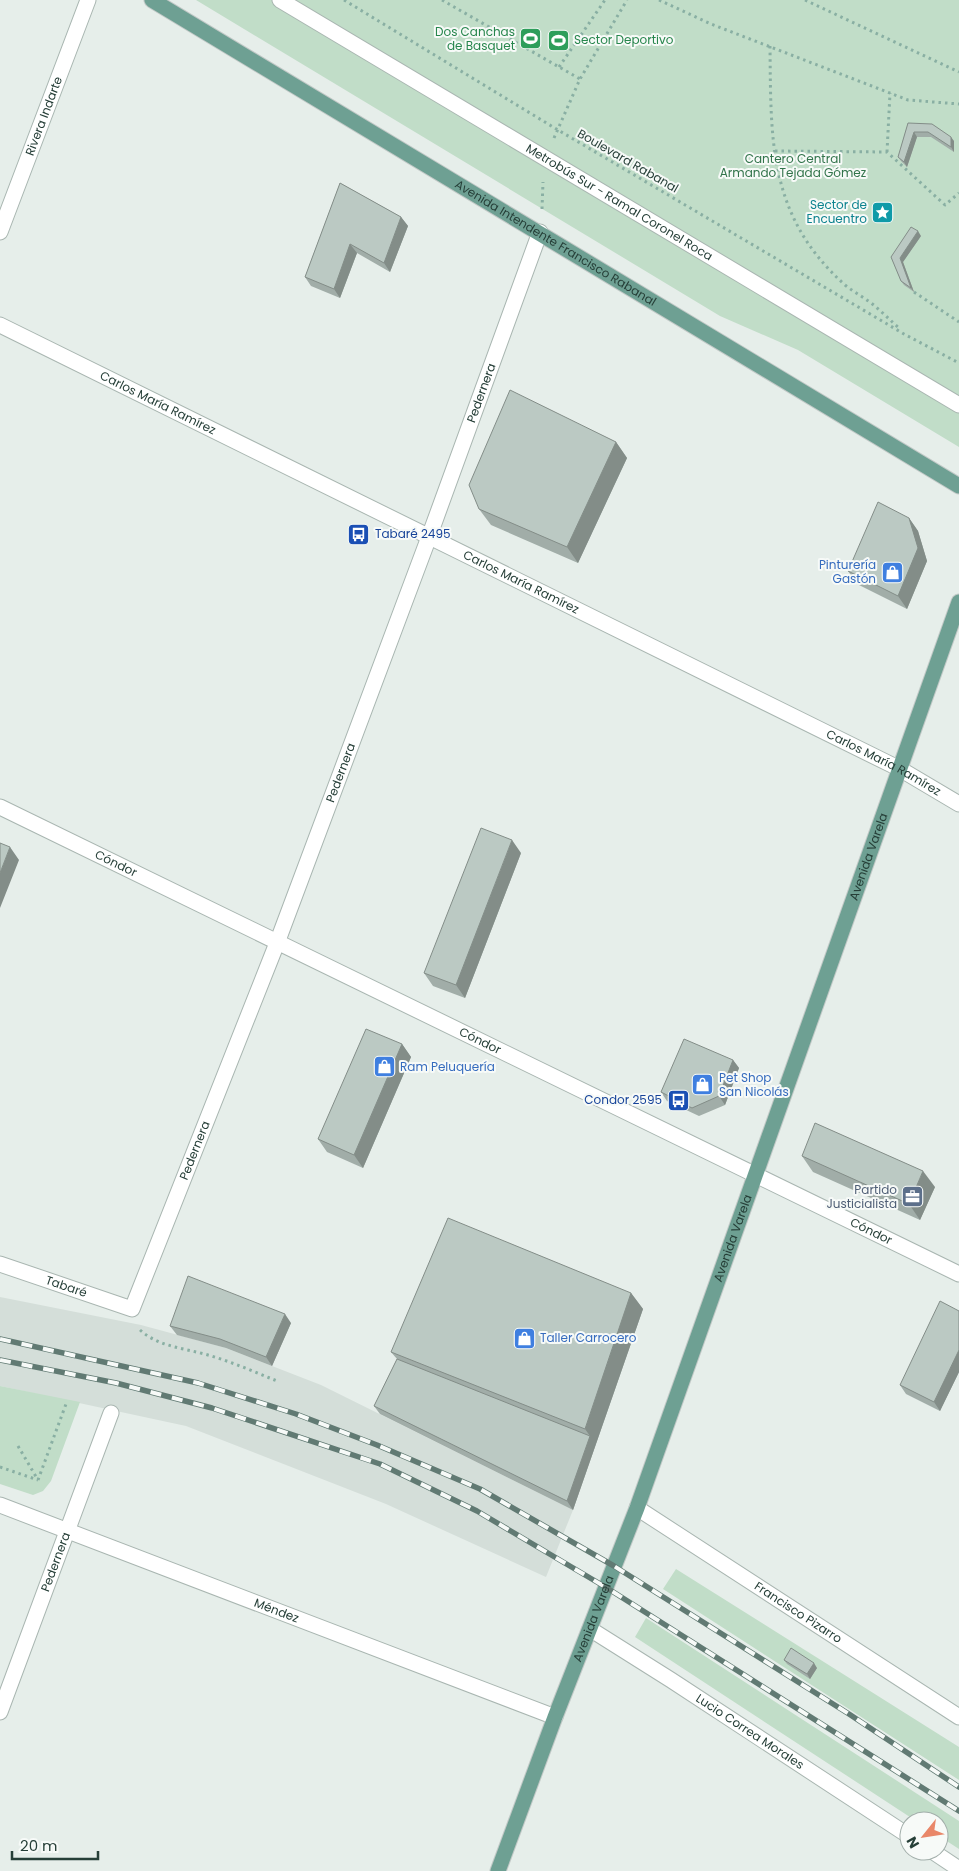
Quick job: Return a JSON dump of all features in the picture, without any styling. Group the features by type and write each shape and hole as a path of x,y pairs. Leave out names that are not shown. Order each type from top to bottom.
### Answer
{"main road":[{"name":"Avenida Intendente Francisco Rabanal","path":"152,0 959,486"},
{"name":"Avenida Varela","path":"498,1871 555,1717 638,1508 754,1176 959,602"}],"street":[{"name":"Rivera Indarte","path":"0,232 88,0"},
{"name":"Metrobús Sur - Ramal Coronel Roca","path":"280,0 959,405"},
{"name":"Pedernera","path":"132,1309 277,943 430,537 540,232"},
{"name":"Carlos María Ramírez","path":"0,325 900,769 959,804"},
{"name":"Cóndor","path":"0,807 754,1176 959,1274"},
{"name":"Tabaré","path":"0,1264 132,1309"},
{"name":"Pedernera","path":"0,1712 111,1413"},
{"name":"Méndez","path":"0,1504 555,1717"},
{"name":"Francisco Pizarro","path":"638,1508 959,1717"},
{"name":"Lucio Correa Morales","path":"590,1629 672,1680 899,1829"},
{"path":"947,1861 959,1869"}],"path":[{"name":"Boulevard Rabanal","path":"344,0 558,130 904,334 959,363"},
{"path":"442,0 580,79"},
{"path":"559,67 605,0"},
{"path":"540,232 544,158 580,79 627,0"},
{"path":"659,0 711,24 908,100 959,104"},
{"path":"805,0 959,72"},
{"name":"Boulevard Rabanal","path":"770,46 771,128 782,190 806,242 845,285 876,307 904,334"},
{"path":"887,152 890,93"},
{"path":"775,151 887,152 945,205 959,193"},
{"path":"914,292 959,322"},
{"path":"132,1309 135,1325 148,1337 172,1347 208,1355 277,1381"},
{"path":"38,1480 66,1404"},
{"path":"18,1446 38,1480"},
{"path":"0,1467 38,1480"}],"shaded area":[{"path":"0,1297 141,1325 226,1348 321,1385 573,1510 546,1577 386,1504 186,1426 0,1386"}],"green space":[{"name":"Cantero Central Armando Tejada Gómez","path":"196,0 959,0 959,447 798,350 720,316"},
{"path":"0,1386 80,1402 51,1481 43,1491 33,1495 0,1484"},
{"path":"676,1569 959,1747 959,1780 663,1589"},
{"path":"646,1618 944,1811 901,1811 635,1637"},
{"path":"949,1815 959,1821 959,1849 949,1842"}],"building":[{"path":"908,123 932,124 951,137 951,147 928,132 914,132 904,162 898,157"},
{"path":"340,183 401,217 384,263 350,244 334,289 305,277"},
{"path":"911,227 918,231 900,258 911,288 901,281 891,257"},
{"path":"510,390 616,442 567,547 479,509 469,485"},
{"name":"Pinturería Gastón","path":"878,502 909,518 918,548 898,596 848,571"},
{"path":"481,828 512,840 456,985 424,973"},
{"path":"0,843 10,847 0,873"},
{"path":"366,1029 402,1044 354,1155 318,1139"},
{"name":"Pet Shop San Nicolás","path":"684,1039 733,1060 719,1096 692,1108 661,1092"},
{"path":"815,1123 923,1171 909,1204 802,1156"},
{"name":"Taller Carrocero","path":"448,1218 631,1293 585,1429 391,1352"},
{"path":"188,1276 285,1314 266,1357 220,1339 170,1326"},
{"path":"940,1301 959,1311 959,1350 934,1402 900,1385"},
{"path":"397,1359 590,1436 567,1501 374,1406"},
{"path":"791,1648 814,1663 807,1674 784,1660"}],"railway":[{"path":"0,1339 198,1383 296,1414 377,1445 480,1489 614,1566 849,1714 959,1787"},
{"path":"0,1360 116,1383 212,1408 380,1464 477,1511 607,1588 959,1811"}],"place":[{"name":"Dos Canchas de Basquet","path":"531,39"},
{"name":"Sector Deportivo","path":"558,40"},
{"name":"Sector de Encuentro","path":"883,212"},
{"name":"Tabaré 2495","path":"359,534"},
{"name":"Pinturería Gastón","path":"892,572"},
{"name":"Ram Peluquería","path":"384,1067"},
{"name":"Pet Shop San Nicolás","path":"703,1085"},
{"name":"Condor 2595","path":"678,1100"},
{"name":"Partido Justicialista","path":"913,1197"},
{"name":"Taller Carrocero","path":"524,1338"}]}
